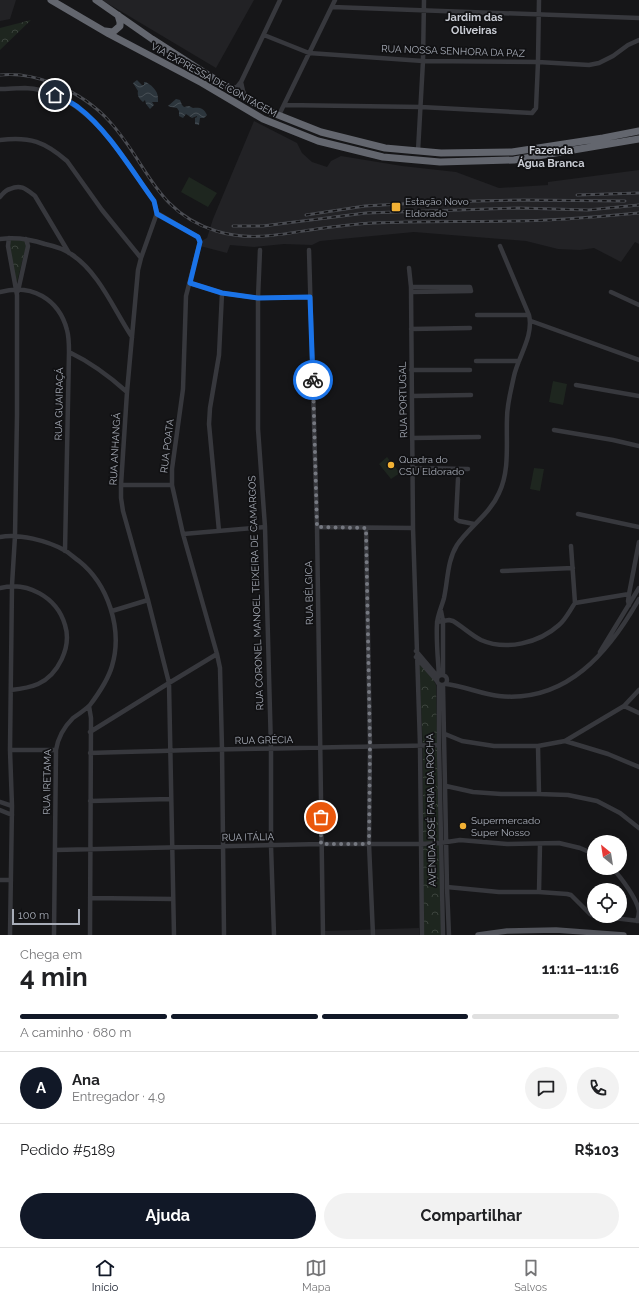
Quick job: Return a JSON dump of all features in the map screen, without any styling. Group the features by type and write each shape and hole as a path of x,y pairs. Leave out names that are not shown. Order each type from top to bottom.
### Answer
{"highway":[{"name":"VIA EXPRESSA DE CONTAGEM","path":"51,0 103,30 202,82 263,119 318,141 383,157 440,162 514,160 639,139"},
{"name":"VIA EXPRESSA DE CONTAGEM","path":"96,0 152,39 268,111 321,132 385,148 441,153 512,152 639,131"},
{"path":"103,30 113,32 117,30 120,26 118,15"}],"main road":[{"path":"478,935 507,931 556,930 624,935"}],"street":[{"path":"230,88 237,87 241,82 279,0"},
{"path":"279,115 335,0"},
{"path":"418,151 423,61 424,0"},
{"path":"284,105 421,108 532,113 536,108 539,0"},
{"path":"332,7 639,18"},
{"name":"RUA NOSSA SENHORA DA PAZ","path":"264,35 309,53 423,61 538,62 589,65 599,63 614,56 628,45 639,40"},
{"path":"241,82 243,91 247,98"},
{"path":"0,89 25,88 41,91 69,101 80,108 104,131 154,201 157,214"},
{"path":"0,140 15,138 32,140 46,146 67,161 102,210 141,258"},
{"path":"0,197 2,193 17,186 35,196 69,253"},
{"name":"RUA POATA","path":"157,214 198,237 200,242 186,296 183,389 172,469 172,485 183,534 220,668 224,935"},
{"name":"RUA ANHANGÁ","path":"157,214 138,270 127,392 121,485 123,511 169,683 170,799 174,935"},
{"path":"9,238 8,246 17,288"},
{"path":"0,239 26,239 52,246 69,253 86,266 99,283 132,337"},
{"path":"10,935 12,880 10,750 12,586 15,536 17,416 16,295 28,246 26,239"},
{"path":"441,680 437,622 452,553 474,524 491,507 499,493 507,458 507,406 514,374 525,347 531,321 500,246"},
{"name":"RUA CORONEL MANOEL TEIXEIRA DE CAMARGOS","path":"260,250 258,298 258,429 264,527 271,749 274,935"},
{"name":"RUA BÉLGICA","path":"310,250 317,527 323,935"},
{"name":"RUA PORTUGAL","path":"409,268 411,290 413,528 420,745 422,935"},
{"path":"190,283 222,293 258,298 310,297"},
{"path":"470,287 471,291 411,290 470,287"},
{"path":"0,292 17,288"},
{"name":"RUA GUAIRAÇÁ","path":"17,288 29,290 50,300 57,308 67,329 70,352 65,551"},
{"path":"611,292 639,306"},
{"path":"219,531 209,424 210,408 219,355 222,293"},
{"path":"477,315 529,315"},
{"path":"531,321 639,360"},
{"path":"411,329 470,328"},
{"path":"70,352 90,362 110,376 127,392"},
{"path":"476,361 519,361"},
{"path":"411,370 470,370"},
{"path":"576,385 639,396"},
{"path":"412,396 471,394"},
{"path":"554,430 639,446"},
{"path":"412,438 479,437"},
{"path":"412,468 468,469"},
{"path":"458,479 456,519 474,524"},
{"path":"121,485 172,485"},
{"path":"578,514 639,527"},
{"path":"183,534 264,527"},
{"path":"317,527 413,528"},
{"path":"366,528 370,745 369,844 373,935"},
{"name":"RUA IRETAMA","path":"0,537 15,536 46,543 65,551 92,573 102,588 112,611 115,643 113,665 106,681 89,706 67,725 60,737 56,750 54,935"},
{"path":"625,621 630,610 628,601 639,542"},
{"path":"437,622 454,621 482,640 495,643 522,643 537,639 549,633 560,625 575,603 571,546"},
{"path":"502,571 572,568"},
{"path":"0,588 12,586 34,590 50,601 59,612 66,625 66,638 62,659 50,676 39,684 11,690"},
{"path":"596,659 639,588"},
{"path":"575,603 629,594"},
{"path":"112,611 148,600"},
{"path":"416,657 441,680 484,693 500,696 533,694 557,687 585,670 615,638 639,600"},
{"path":"441,609 443,621 441,680"},
{"path":"416,651 441,680"},
{"path":"90,732 217,654"},
{"name":"AVENIDA JOSÉ FARIA DA ROCHA","path":"441,680 446,786 449,935"},
{"name":"AVENIDA JOSÉ FARIA DA ROCHA","path":"441,680 438,745 443,935"},
{"path":"444,734 462,741 494,746 538,746 566,741 624,706 639,690"},
{"path":"89,706 91,718 90,935"},
{"path":"624,706 639,713"},
{"path":"84,710 91,718"},
{"path":"566,741 608,754 639,767"},
{"name":"RUA GRÉCIA","path":"90,753 370,745 438,745"},
{"path":"538,746 539,794"},
{"path":"10,750 56,750"},
{"path":"446,786 473,792 568,795 597,801 620,813 639,828"},
{"path":"90,801 170,799"},
{"path":"0,802 12,806"},
{"path":"0,810 12,815"},
{"name":"RUA ITÁLIA","path":"55,850 321,844 420,844 460,840 507,844 559,843 587,851"},
{"path":"539,892 540,844"},
{"path":"618,875 639,911 638,921 627,920"},
{"path":"0,880 12,880"},
{"path":"447,887 499,892 561,892 571,896 587,911"},
{"path":"90,898 173,899"}],"shaded area":[{"path":"0,0 16,0 10,19 0,21"},
{"path":"102,0 254,0 216,68"},
{"path":"254,121 297,143 302,153 312,162 327,167 331,161 341,156 402,166 456,172 499,188 548,185 548,182 639,170 639,244 635,242 621,262 594,248 580,250 558,249 526,241 414,232 320,241 312,245 284,244 254,247 230,245 227,253 200,246 201,241 207,238 213,219"},
{"path":"419,928 419,935 324,935 324,931"}],"green space":[{"path":"31,20 0,50 0,28"},
{"path":"189,177 217,193 208,207 181,192"},
{"path":"10,239 25,239 26,246 16,286 8,246"},
{"path":"553,381 567,384 563,405 549,402"},
{"path":"387,457 400,473 391,479 379,464"},
{"path":"534,468 544,469 540,491 530,489"},
{"path":"419,663 433,679 436,685 442,935 423,934 423,748"}],"water":[{"path":"137,80 142,85 146,82 154,88 157,93 158,102 152,102 154,105 150,109 145,100 143,102 140,100 138,91 133,83"},
{"path":"176,99 180,100 184,107 189,106 193,108 201,108 207,115 204,118 200,118 199,125 195,124 195,118 197,116 192,118 186,114 183,118 179,116 179,111 177,108 168,106"}],"railway":[{"path":"0,75 21,75 41,79 78,95 98,110 110,122 123,138 154,185 179,212 195,223 228,234 240,236 263,236 366,223 544,220 639,213"},
{"path":"577,195 639,193"},
{"path":"306,215 365,206 435,202 524,200 625,201"},
{"path":"233,226 263,226 366,213 519,208 588,210 639,205"}],"way so far":[{"path":"313,380 317,527 366,528 370,745 369,844 321,844 321,817"}],"place":[{"name":"Estação Novo Eldorado","path":"396,207"},
{"name":"Quadra do CSU Eldorado","path":"391,465"},
{"name":"Supermercado Super Nosso","path":"463,826"}],"district":[{"name":"Jardim das Oliveiras","path":"474,23"},
{"name":"Fazenda Água Branca","path":"551,156"}],"route":[{"path":"55,95 80,108 104,131 154,201 157,214 198,237 200,242 190,283 222,293 258,298 310,297 313,380"}]}
